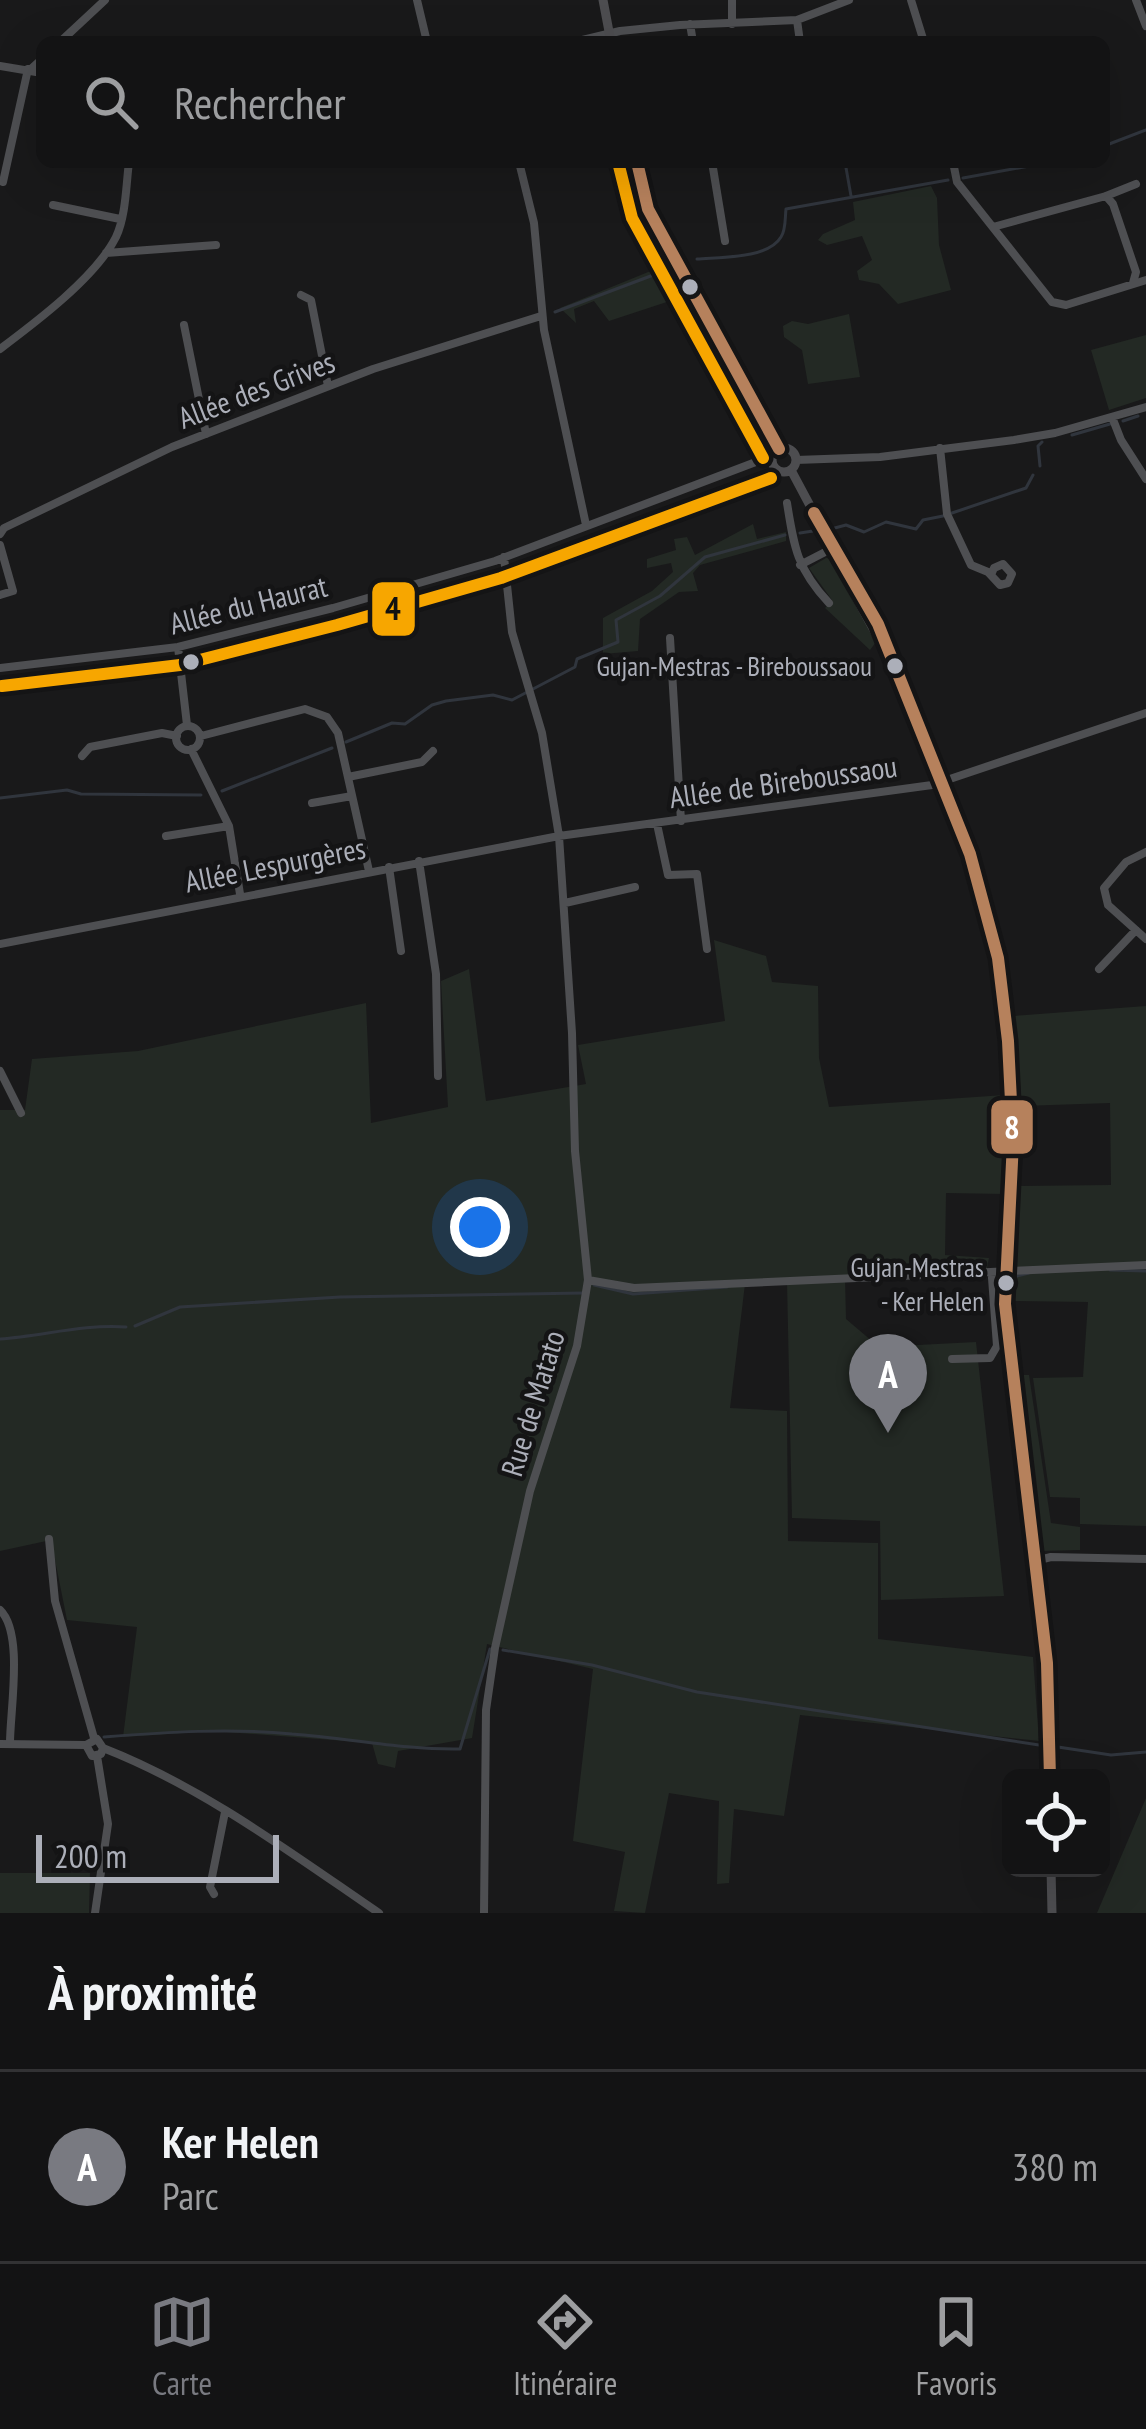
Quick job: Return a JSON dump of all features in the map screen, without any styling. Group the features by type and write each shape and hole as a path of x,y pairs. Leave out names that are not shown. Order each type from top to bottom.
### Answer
{"main road":[{"path":"603,0 610,36"},
{"path":"638,168 648,209 779,448"},
{"path":"779,448 771,460 776,470 794,465"},
{"path":"779,448 790,449 814,513 887,652 942,782 987,909 1005,1002 1013,1142 1003,1345 1048,1670 1050,1769"},
{"path":"1051,1877 1052,1913"}],"street":[{"path":"66,36 104,0"},
{"path":"417,0 426,36"},
{"path":"732,0 732,24"},
{"path":"621,36 690,24 797,20 849,0"},
{"path":"911,0 922,36"},
{"path":"1136,0 1146,26"},
{"path":"797,20 799,36"},
{"path":"690,24 692,36"},
{"path":"2,182 30,69 36,64"},
{"path":"0,66 36,71"},
{"path":"0,349 51,308 106,253 118,233 128,168"},
{"path":"520,168 534,224 542,316 586,525"},
{"path":"713,168 724,241"},
{"path":"954,168 957,182 1052,302 1066,304 1146,280"},
{"path":"993,227 1136,184"},
{"path":"1106,196 1136,272 1133,284"},
{"path":"52,205 120,219"},
{"path":"106,253 216,245"},
{"path":"302,295 311,300 328,386"},
{"name":"Allée des Grives","path":"0,534 4,528 206,434 328,386 542,316"},
{"path":"184,325 206,434"},
{"path":"794,465 1055,433 1146,407"},
{"path":"1112,417 1146,479"},
{"path":"940,448 947,514 970,565 992,575"},
{"name":"Allée du Haurat","path":"0,668 178,647 337,608 504,557 771,460"},
{"path":"787,502 800,565 829,603"},
{"path":"0,545 13,591 0,595"},
{"path":"800,565 832,548"},
{"name":"Rue de Matato","path":"484,1913 486,1710 495,1648 530,1491 577,1346 588,1280 575,1151 559,836 542,733 512,632 504,557"},
{"path":"670,638 681,821"},
{"path":"177,736 187,725 178,647"},
{"path":"191,749 200,736 305,709 327,717 340,744 369,871"},
{"name":"Allée de Bireboussaou","path":"559,836 942,782 1146,713"},
{"path":"187,725 200,736"},
{"path":"82,756 90,747 162,733 177,736"},
{"path":"177,736 182,748 191,749"},
{"path":"191,749 229,826 240,895"},
{"path":"348,777 422,762 433,752"},
{"path":"312,803 352,796"},
{"path":"657,824 668,875 697,874 707,949"},
{"path":"166,836 229,826"},
{"name":"Allée Lespurgères","path":"0,944 559,836"},
{"path":"1146,852 1126,862 1104,888 1108,905 1146,939"},
{"path":"419,861 436,974 439,1076"},
{"path":"389,867 401,951"},
{"path":"565,903 634,886"},
{"path":"1099,968 1136,930"},
{"path":"0,1071 21,1113"},
{"path":"588,1280 634,1288 1146,1265"},
{"path":"952,1359 990,1358 1003,1345 992,1278"},
{"path":"49,1539 55,1601 90,1742 89,1755 100,1752"},
{"path":"1035,1562 1052,1556 1146,1559"},
{"path":"0,1610 10,1626 14,1690 5,1743 90,1742 100,1752 276,1841 379,1913"},
{"path":"94,1913 108,1844 100,1752"},
{"path":"214,1894 210,1887 225,1812"}],"shaded area":[{"path":"931,186 937,198 939,245 951,290 898,304 879,284 859,280 857,271 872,260 862,236 827,245 818,240 855,220 853,202"},
{"path":"665,261 688,295 609,321 594,301 574,309 576,323 560,308 658,268"},
{"path":"849,314 860,377 808,384 802,350 784,337 783,326"},
{"path":"1146,335 1146,398 1109,410 1091,350"},
{"path":"753,524 757,539 786,532 786,541 700,565 693,573 698,591 679,592 640,619 638,651 603,654 603,618 652,591 673,572 671,563 647,568 647,559 676,550 674,539 687,537 695,555"},
{"path":"832,559 876,642 870,650 825,608 832,600 809,568"},
{"path":"714,940 766,956 772,982 818,986 819,1058 829,1107 1005,1095 1005,1194 946,1193 945,1255 989,1258 987,1268 845,1278 846,1319 879,1347 976,1342 1004,1596 881,1600 880,1521 792,1518 787,1281 745,1284 730,1408 787,1411 788,1541 878,1543 878,1639 1033,1657 1039,1741 800,1715 784,1816 734,1809 729,1883 717,1884 719,1801 669,1793 645,1913 614,1911 625,1852 573,1841 593,1669 487,1644 472,1738 398,1751 395,1768 378,1764 372,1743 213,1731 123,1737 137,1627 67,1620 51,1540 0,1551 0,1110 25,1110 32,1059 138,1051 366,1003 371,1123 448,1107 441,981 469,969 486,1101 586,1084 578,1045 725,1021"},
{"path":"1146,1006 1146,1526 1080,1524 1080,1498 1050,1497 1033,1378 1083,1377 1088,1302 1014,1301 1020,1186 1111,1185 1110,1103 1022,1106 1014,1016"},
{"path":"1019,1375 1029,1375 1051,1523 1080,1527 1080,1550 1040,1551"},
{"path":"1146,1798 1146,1913 1097,1913"},
{"path":"0,1873 90,1873 89,1913 0,1913"}],"waterway":[{"path":"1110,144 1146,130"},
{"path":"846,168 851,196"},
{"path":"963,178 1018,168"},
{"path":"697,259 742,255 775,244 783,234 786,209 948,180"},
{"path":"555,312 672,268"},
{"path":"1123,421 1138,416"},
{"path":"1072,435 1110,424"},
{"path":"1040,466 1038,446 1042,442"},
{"path":"952,513 1026,488 1033,475"},
{"path":"831,529 846,525 864,532 886,522 916,529 923,520 943,516"},
{"path":"800,533 813,531"},
{"path":"346,742 392,723 405,724 446,701 493,695 512,700 575,667 577,659 618,642 616,620 660,596 705,557 785,535"},
{"path":"222,791 332,748"},
{"path":"0,798 67,790 201,795"},
{"path":"1110,1270 1146,1271"},
{"path":"1013,1277 1029,1273"},
{"path":"594,1285 633,1294 727,1287"},
{"path":"135,1326 180,1307 340,1297 584,1293"},
{"path":"0,1339 126,1327"},
{"path":"104,1737 245,1731 460,1749 490,1649"},
{"path":"503,1650 592,1665 697,1692 1039,1745"},
{"path":"1058,1747 1111,1755 1146,1752"}],"transit line":[{"name":"4","path":"620,168 632,218 763,458"},
{"name":"8","path":"638,168 648,209 779,449"},
{"name":"4","path":"2,686 180,665 337,625 501,578 771,478"},
{"name":"8","path":"814,513 878,624 970,854 998,958 1013,1142 1005,1304 1047,1663 1050,1769"}],"place":[{"name":"Gujan-Mestras - Bireboussaou","path":"895,666"},
{"name":"Gujan-Mestras - Ker Helen","path":"1006,1283"},
{"name":"Ker Helen","path":"888,1433"}]}
